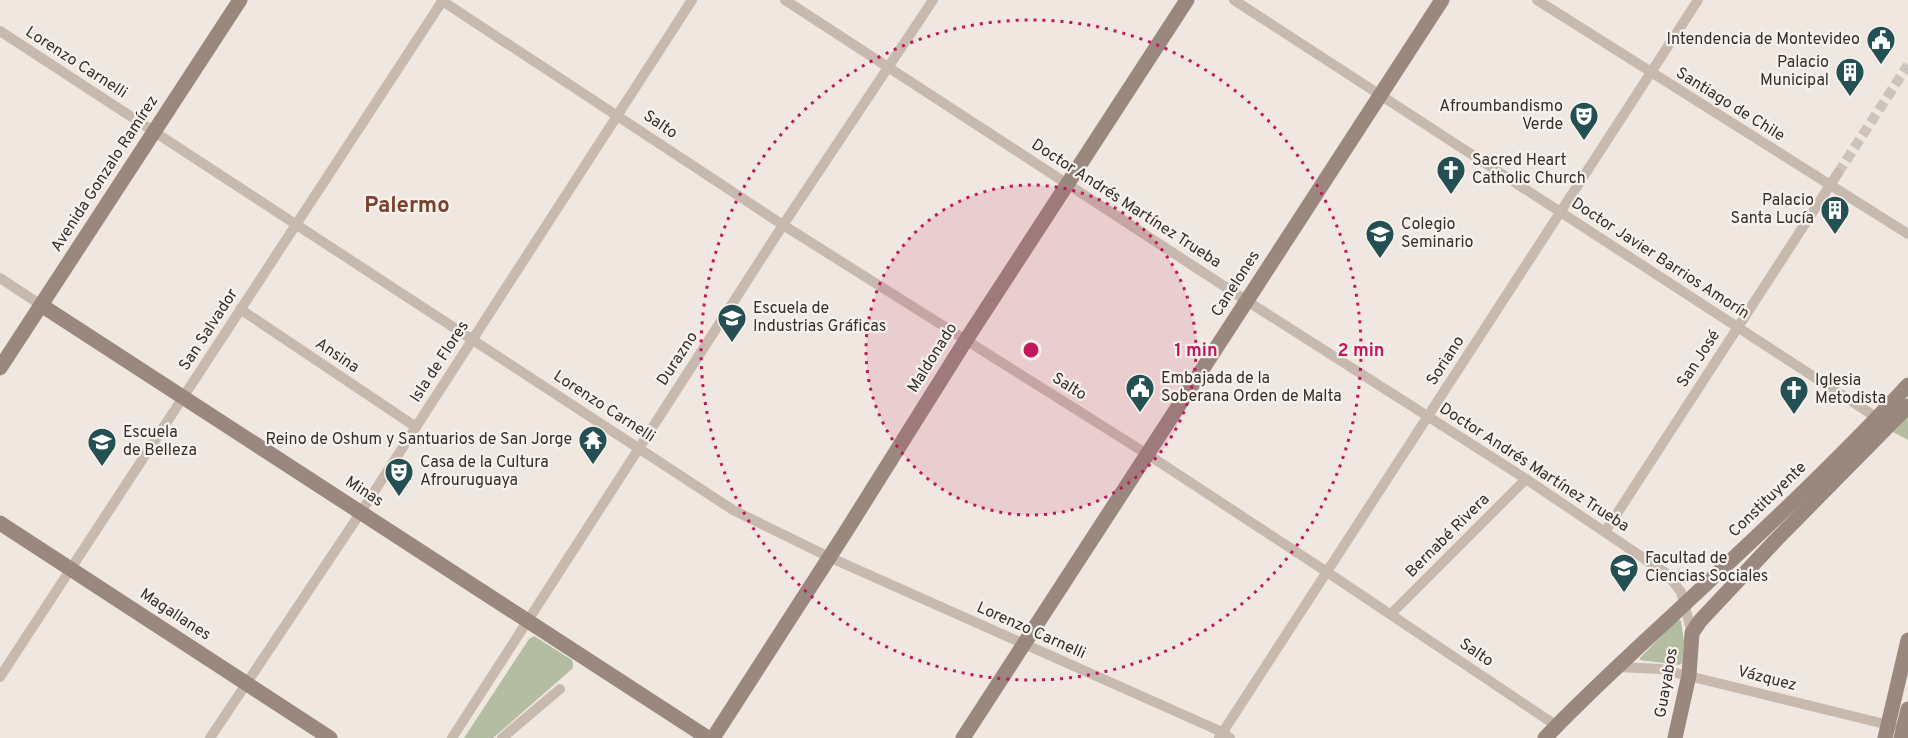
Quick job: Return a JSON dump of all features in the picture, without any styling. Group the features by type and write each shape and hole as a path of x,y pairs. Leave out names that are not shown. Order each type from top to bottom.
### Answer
{"street":[{"name":"Avenida Gonzalo Ramírez","path":"0,368 240,0"},
{"name":"Salto","path":"442,0 783,225 1147,454 1557,726"},
{"name":"San Salvador","path":"0,677 442,0"},
{"name":"Isla de Flores","path":"210,738 361,512 692,0"},
{"name":"Doctor Andrés Martínez Trueba","path":"786,0 1247,301 1526,479 1667,574 1677,585 1685,604 1692,633"},
{"name":"Durazno","path":"452,738 783,225 890,68 933,0"},
{"name":"Maldonado","path":"711,738 1187,0"},
{"name":"Doctor Javier Barrios Amorín","path":"1234,0 1884,422"},
{"name":"Canelones","path":"963,738 1442,0"},
{"name":"Santiago de Chile","path":"1538,0 1908,234"},
{"name":"Soriano","path":"1224,736 1427,416 1698,0"},
{"name":"Lorenzo Carnelli","path":"0,31 733,510 829,557 1224,736"},
{"name":"San José","path":"1605,532 1838,172"},
{"name":"Minas","path":"0,278 711,738"},
{"name":"Ansina","path":"240,309 416,427"},
{"name":"Constituyente","path":"1692,633 1709,610 1884,422 1908,385"},
{"name":"Constituyente","path":"1545,738 1759,535 1884,422 1908,406"},
{"name":"Bernabé Rivera","path":"1391,614 1526,479"},
{"name":"Magallanes","path":"0,523 330,738"},
{"name":"Guayabos","path":"1675,738 1689,675 1692,633"},
{"path":"1887,731 1908,640"},
{"name":"Vázquez","path":"1618,667 1660,669 1689,675 1887,731 1904,732"},
{"path":"502,738 560,689"},
{"path":"1904,732 1908,709"}],"green space":[{"path":"1908,416 1908,440 1893,432"},
{"path":"1678,619 1681,621 1684,642 1682,663 1679,665 1640,660 1640,658"},
{"path":"534,636 572,660 573,668 493,738 464,738 529,639"}],"tunnel":[{"path":"1838,173 1908,65"}],"place":[{"name":"Intendencia de Montevideo","path":"1881,66"},
{"name":"Palacio Municipal","path":"1850,98"},
{"name":"Afroumbandismo Verde","path":"1584,142"},
{"name":"Sacred Heart Catholic Church","path":"1451,196"},
{"name":"Palacio Santa Lucía","path":"1835,236"},
{"name":"Colegio Seminario","path":"1380,260"},
{"name":"Escuela de Industrias Gráficas","path":"732,344"},
{"name":"Embajada de la Soberana Orden de Malta","path":"1140,414"},
{"name":"Iglesia Metodista","path":"1794,416"},
{"name":"Reino de Oshum y Santuarios de San Jorge","path":"593,466"},
{"name":"Escuela de Belleza","path":"102,468"},
{"name":"Casa de la Cultura Afrouruguaya","path":"399,498"},
{"name":"Facultad de Ciencias Sociales","path":"1624,594"}],"district":[{"name":"Palermo","path":"407,206"}]}
